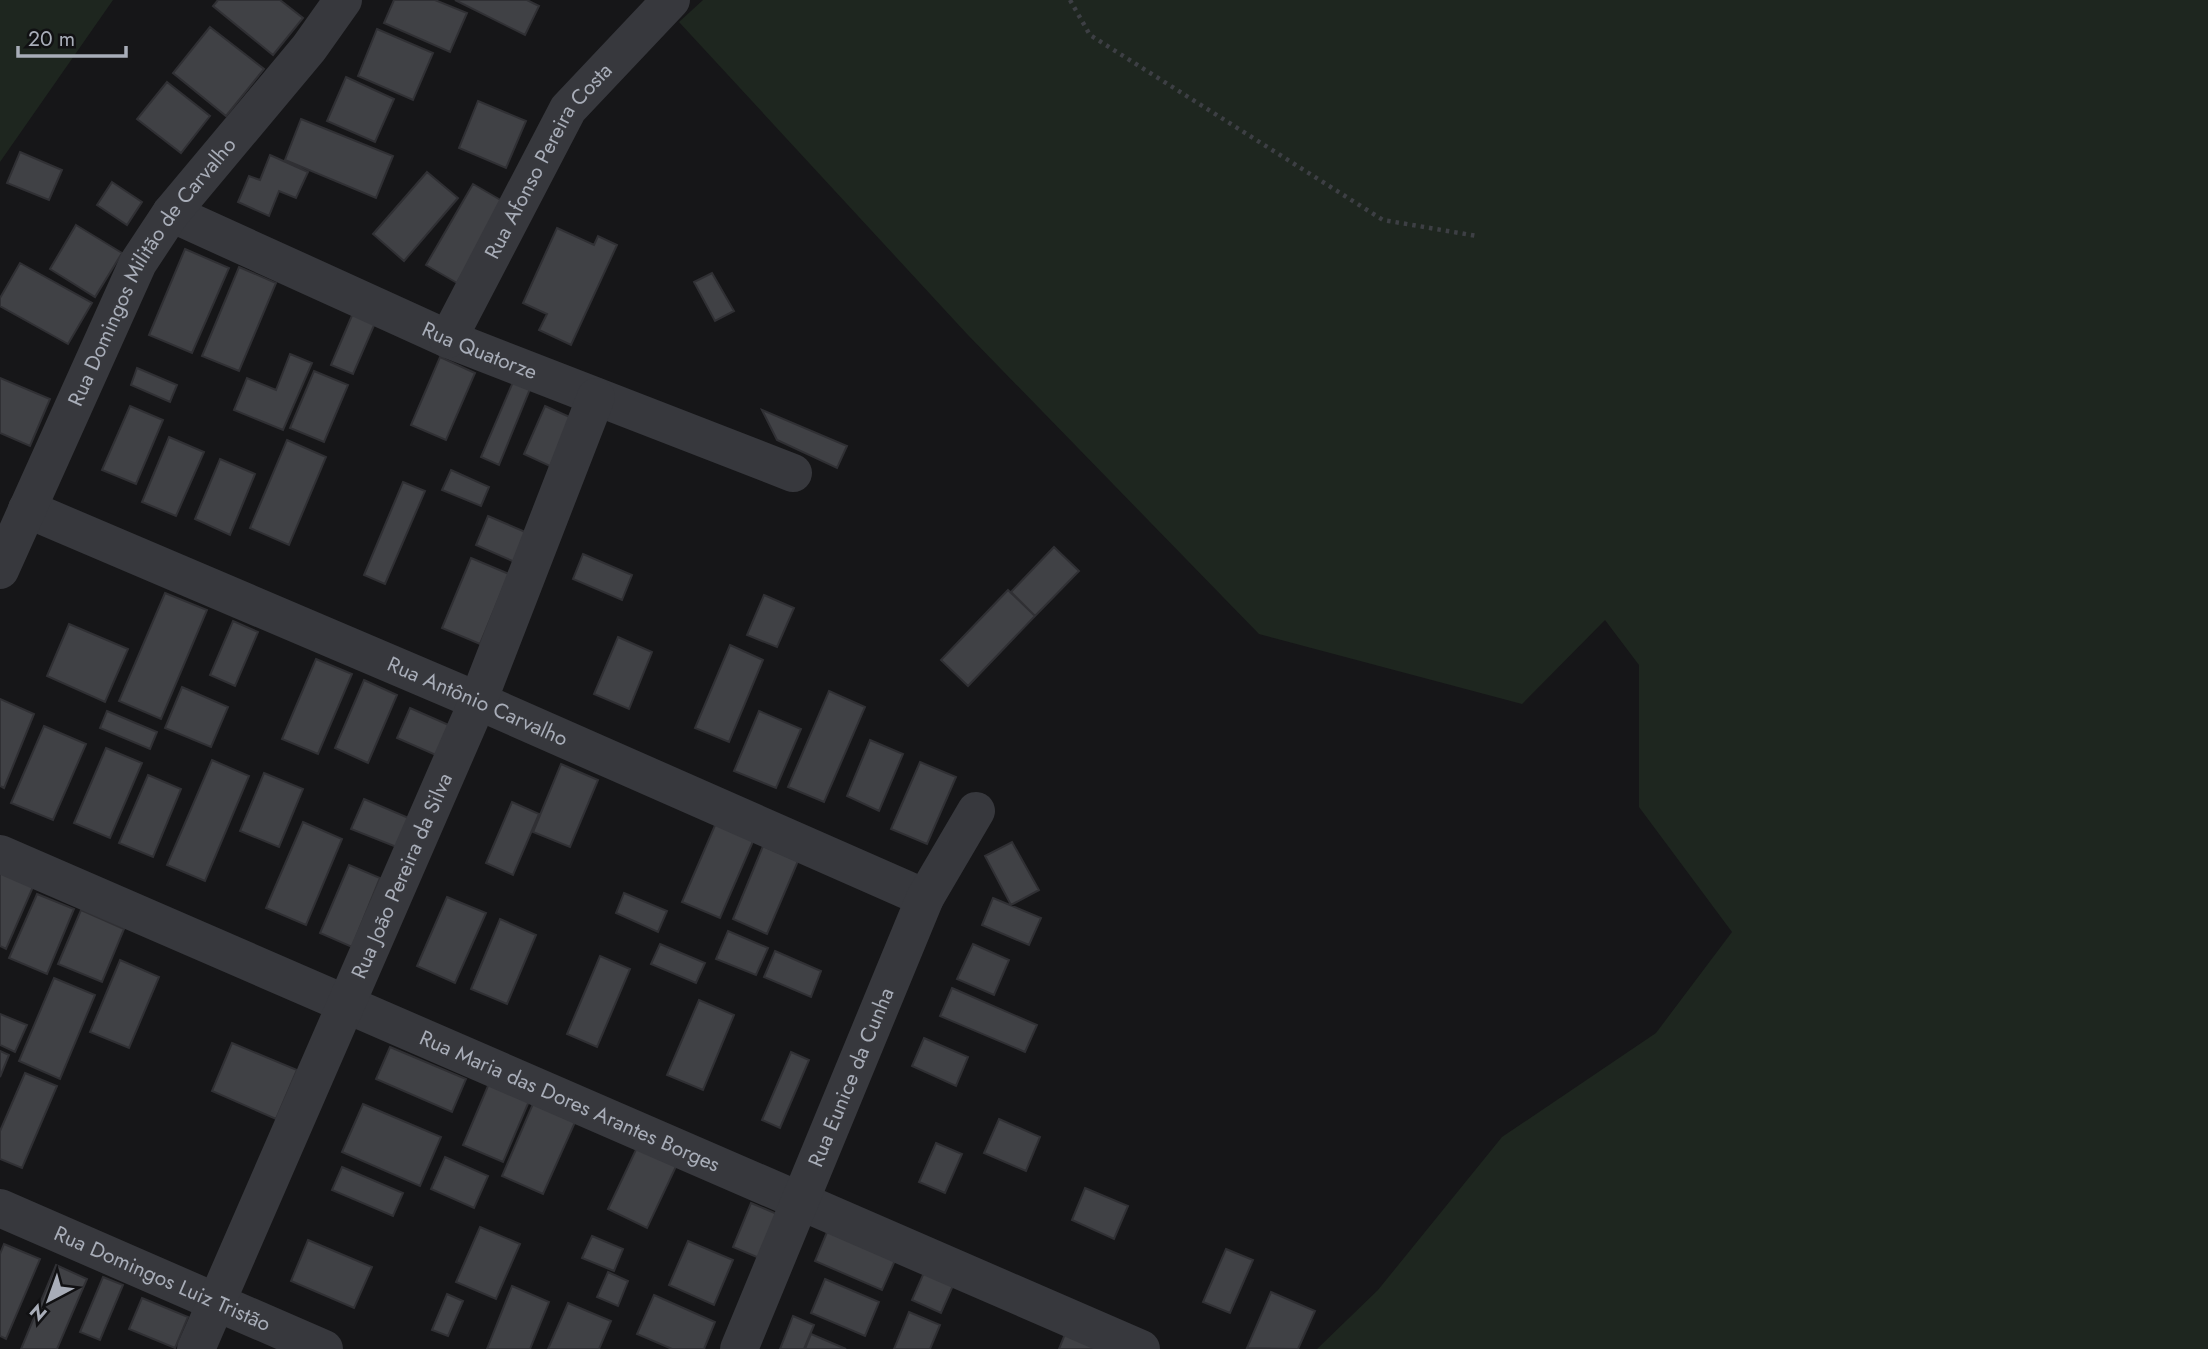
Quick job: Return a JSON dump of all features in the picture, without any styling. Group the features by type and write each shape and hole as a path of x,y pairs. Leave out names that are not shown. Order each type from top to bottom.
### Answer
{"street":[{"name":"Rua Domingos Militão de Carvalho","path":"0,570 138,263 171,213 309,48 343,0"},
{"name":"Rua Afonso Pereira Costa","path":"448,339 568,109 671,0"},
{"name":"Rua Quatorze","path":"171,213 448,339 793,473"},
{"name":"Rua João Pereira da Silva","path":"196,1349 478,702 596,397"},
{"name":"Rua Antônio Carvalho","path":"27,509 478,702 925,898"},
{"name":"Rua Eunice da Cunha","path":"739,1349 925,898 976,811"},
{"name":"Rua Maria das Dores Arantes Borges","path":"0,854 1141,1349"},
{"name":"Rua Domingos Luiz Tristão","path":"0,1208 324,1349"}],"path":[{"path":"1070,0 1090,35 1383,220 1477,236"}],"shaded area":[{"path":"0,0 113,0 0,162"},
{"path":"703,0 2208,0 2208,1349 1317,1349 1378,1290 1502,1137 1656,1033 1732,932 1639,807 1639,665 1605,620 1522,704 1259,634 967,334 679,22"}],"building":[{"path":"218,0 280,0 303,18 273,55 213,6"},
{"path":"394,0 435,0 467,13 450,52 384,23"},
{"path":"455,0 527,0 539,6 525,35"},
{"path":"210,27 264,69 226,116 173,73"},
{"path":"377,29 433,53 413,100 358,76"},
{"path":"346,77 394,99 375,142 327,121"},
{"path":"167,82 210,116 181,153 137,119"},
{"path":"478,101 526,121 506,168 459,148"},
{"path":"301,119 393,156 376,198 285,160"},
{"path":"20,152 62,170 49,200 7,183"},
{"path":"270,155 308,172 296,198 279,191 269,216 238,202 249,176 260,180"},
{"path":"427,172 458,198 404,261 373,234"},
{"path":"112,182 142,202 127,225 97,205"},
{"path":"473,184 504,202 457,283 426,265"},
{"path":"76,225 122,253 95,297 50,269"},
{"path":"557,228 594,245 598,236 617,245 571,345 539,330 547,314 523,303"},
{"path":"185,249 229,268 192,353 149,335"},
{"path":"20,263 92,303 68,344 0,306 0,298"},
{"path":"239,267 276,283 239,371 202,356"},
{"path":"712,273 734,311 715,321 694,282"},
{"path":"353,313 375,323 353,374 331,365"},
{"path":"290,354 312,363 283,430 234,410 247,378 276,390"},
{"path":"440,357 475,373 446,440 411,425"},
{"path":"137,368 177,385 170,402 131,385"},
{"path":"314,371 348,385 324,442 290,428"},
{"path":"0,378 50,399 30,446 0,433"},
{"path":"513,382 530,389 499,465 481,457"},
{"path":"130,406 163,420 136,484 102,470"},
{"path":"545,406 572,418 552,467 524,454"},
{"path":"762,410 847,446 837,468 777,440"},
{"path":"169,437 204,452 176,516 142,502"},
{"path":"287,440 326,457 289,545 250,528"},
{"path":"220,459 255,474 230,535 195,519"},
{"path":"451,470 489,487 481,506 442,490"},
{"path":"403,482 425,491 385,584 364,575"},
{"path":"488,516 530,534 517,563 476,545"},
{"path":"1054,547 1079,571 1035,616 1011,592"},
{"path":"583,554 632,575 622,600 573,579"},
{"path":"471,558 509,574 480,644 442,628"},
{"path":"1008,590 1035,616 968,686 941,660"},
{"path":"165,593 207,610 161,719 119,701"},
{"path":"764,595 794,608 777,647 747,635"},
{"path":"233,621 258,632 235,686 210,675"},
{"path":"69,624 128,649 105,702 47,676"},
{"path":"618,637 652,652 629,709 594,694"},
{"path":"730,645 763,660 729,742 695,728"},
{"path":"316,659 352,674 318,754 282,739"},
{"path":"364,680 397,695 368,763 335,748"},
{"path":"182,687 228,707 211,747 165,728"},
{"path":"829,691 865,707 824,802 788,787"},
{"path":"0,699 34,714 4,788 0,786"},
{"path":"410,708 451,726 438,756 397,738"},
{"path":"107,711 157,732 150,749 100,728"},
{"path":"759,711 801,729 776,788 734,771"},
{"path":"44,726 86,744 53,820 11,803"},
{"path":"870,740 903,754 879,811 847,796"},
{"path":"106,748 142,763 110,838 74,823"},
{"path":"212,760 249,776 205,881 167,865"},
{"path":"920,762 956,777 927,844 891,829"},
{"path":"561,764 598,780 570,847 533,832"},
{"path":"264,773 303,789 279,847 240,831"},
{"path":"148,775 181,789 153,857 119,843"},
{"path":"364,799 411,819 399,848 351,829"},
{"path":"512,802 539,814 513,875 486,863"},
{"path":"303,822 342,839 306,925 266,908"},
{"path":"716,823 754,839 720,918 682,902"},
{"path":"1012,842 1039,890 1011,905 985,856"},
{"path":"763,846 798,861 767,934 733,919"},
{"path":"0,865 36,880 6,949 0,946"},
{"path":"349,865 380,878 352,947 320,933"},
{"path":"624,893 667,911 658,932 616,913"},
{"path":"37,894 74,909 47,974 9,958"},
{"path":"447,897 486,913 455,983 417,966"},
{"path":"993,898 1041,918 1029,945 982,925"},
{"path":"81,910 124,929 102,982 58,964"},
{"path":"500,919 536,935 507,1004 471,989"},
{"path":"728,931 768,948 756,975 716,959"},
{"path":"660,944 705,963 696,983 651,964"},
{"path":"973,944 1009,960 994,995 957,979"},
{"path":"775,951 821,971 811,997 764,977"},
{"path":"600,956 630,969 597,1047 567,1034"},
{"path":"120,960 159,977 129,1048 90,1032"},
{"path":"54,978 95,995 60,1079 19,1061"},
{"path":"952,988 1037,1025 1025,1052 940,1016"},
{"path":"699,1000 734,1015 703,1090 667,1075"},
{"path":"0,1014 27,1025 15,1052 0,1045"},
{"path":"924,1038 968,1057 956,1086 912,1066"},
{"path":"232,1043 297,1070 276,1119 212,1091"},
{"path":"390,1047 466,1079 452,1112 376,1079"},
{"path":"0,1051 9,1055 0,1077"},
{"path":"791,1052 809,1060 780,1128 762,1120"},
{"path":"25,1073 57,1086 22,1168 0,1159 0,1131"},
{"path":"493,1074 533,1092 503,1162 463,1145"},
{"path":"538,1092 580,1111 543,1194 502,1176"},
{"path":"363,1104 441,1137 420,1186 342,1152"},
{"path":"999,1119 1040,1137 1026,1171 984,1153"},
{"path":"641,1139 680,1158 647,1228 608,1209"},
{"path":"936,1143 962,1154 945,1193 919,1182"},
{"path":"445,1157 488,1176 474,1208 431,1189"},
{"path":"342,1167 403,1193 393,1216 332,1190"},
{"path":"1085,1188 1128,1206 1114,1239 1072,1220"},
{"path":"751,1203 777,1214 759,1258 733,1247"},
{"path":"832,1220 900,1249 882,1290 815,1261"},
{"path":"480,1227 520,1244 496,1299 456,1282"},
{"path":"592,1236 623,1249 614,1271 582,1258"},
{"path":"308,1240 372,1267 354,1308 291,1281"},
{"path":"688,1241 733,1260 714,1305 669,1285"},
{"path":"4,1244 40,1259 6,1339 0,1336 0,1254"},
{"path":"1226,1249 1253,1260 1230,1313 1203,1302"},
{"path":"56,1265 87,1279 57,1349 21,1349"},
{"path":"926,1268 955,1281 941,1313 912,1300"},
{"path":"608,1272 628,1281 618,1306 597,1297"},
{"path":"103,1277 123,1285 100,1340 80,1332"},
{"path":"825,1279 879,1302 865,1336 811,1313"},
{"path":"512,1286 549,1302 530,1349 487,1349"},
{"path":"1271,1292 1315,1311 1298,1349 1247,1348"},
{"path":"447,1294 463,1301 448,1336 432,1330"},
{"path":"654,1295 715,1322 704,1349 672,1349 637,1334"},
{"path":"142,1298 188,1317 175,1348 129,1329"},
{"path":"568,1303 611,1321 599,1349 548,1349"},
{"path":"909,1312 940,1325 930,1349 894,1349"},
{"path":"793,1316 814,1325 804,1349 780,1349"},
{"path":"1067,1329 1098,1349 1059,1349"},
{"path":"811,1334 846,1349 805,1349"}]}
